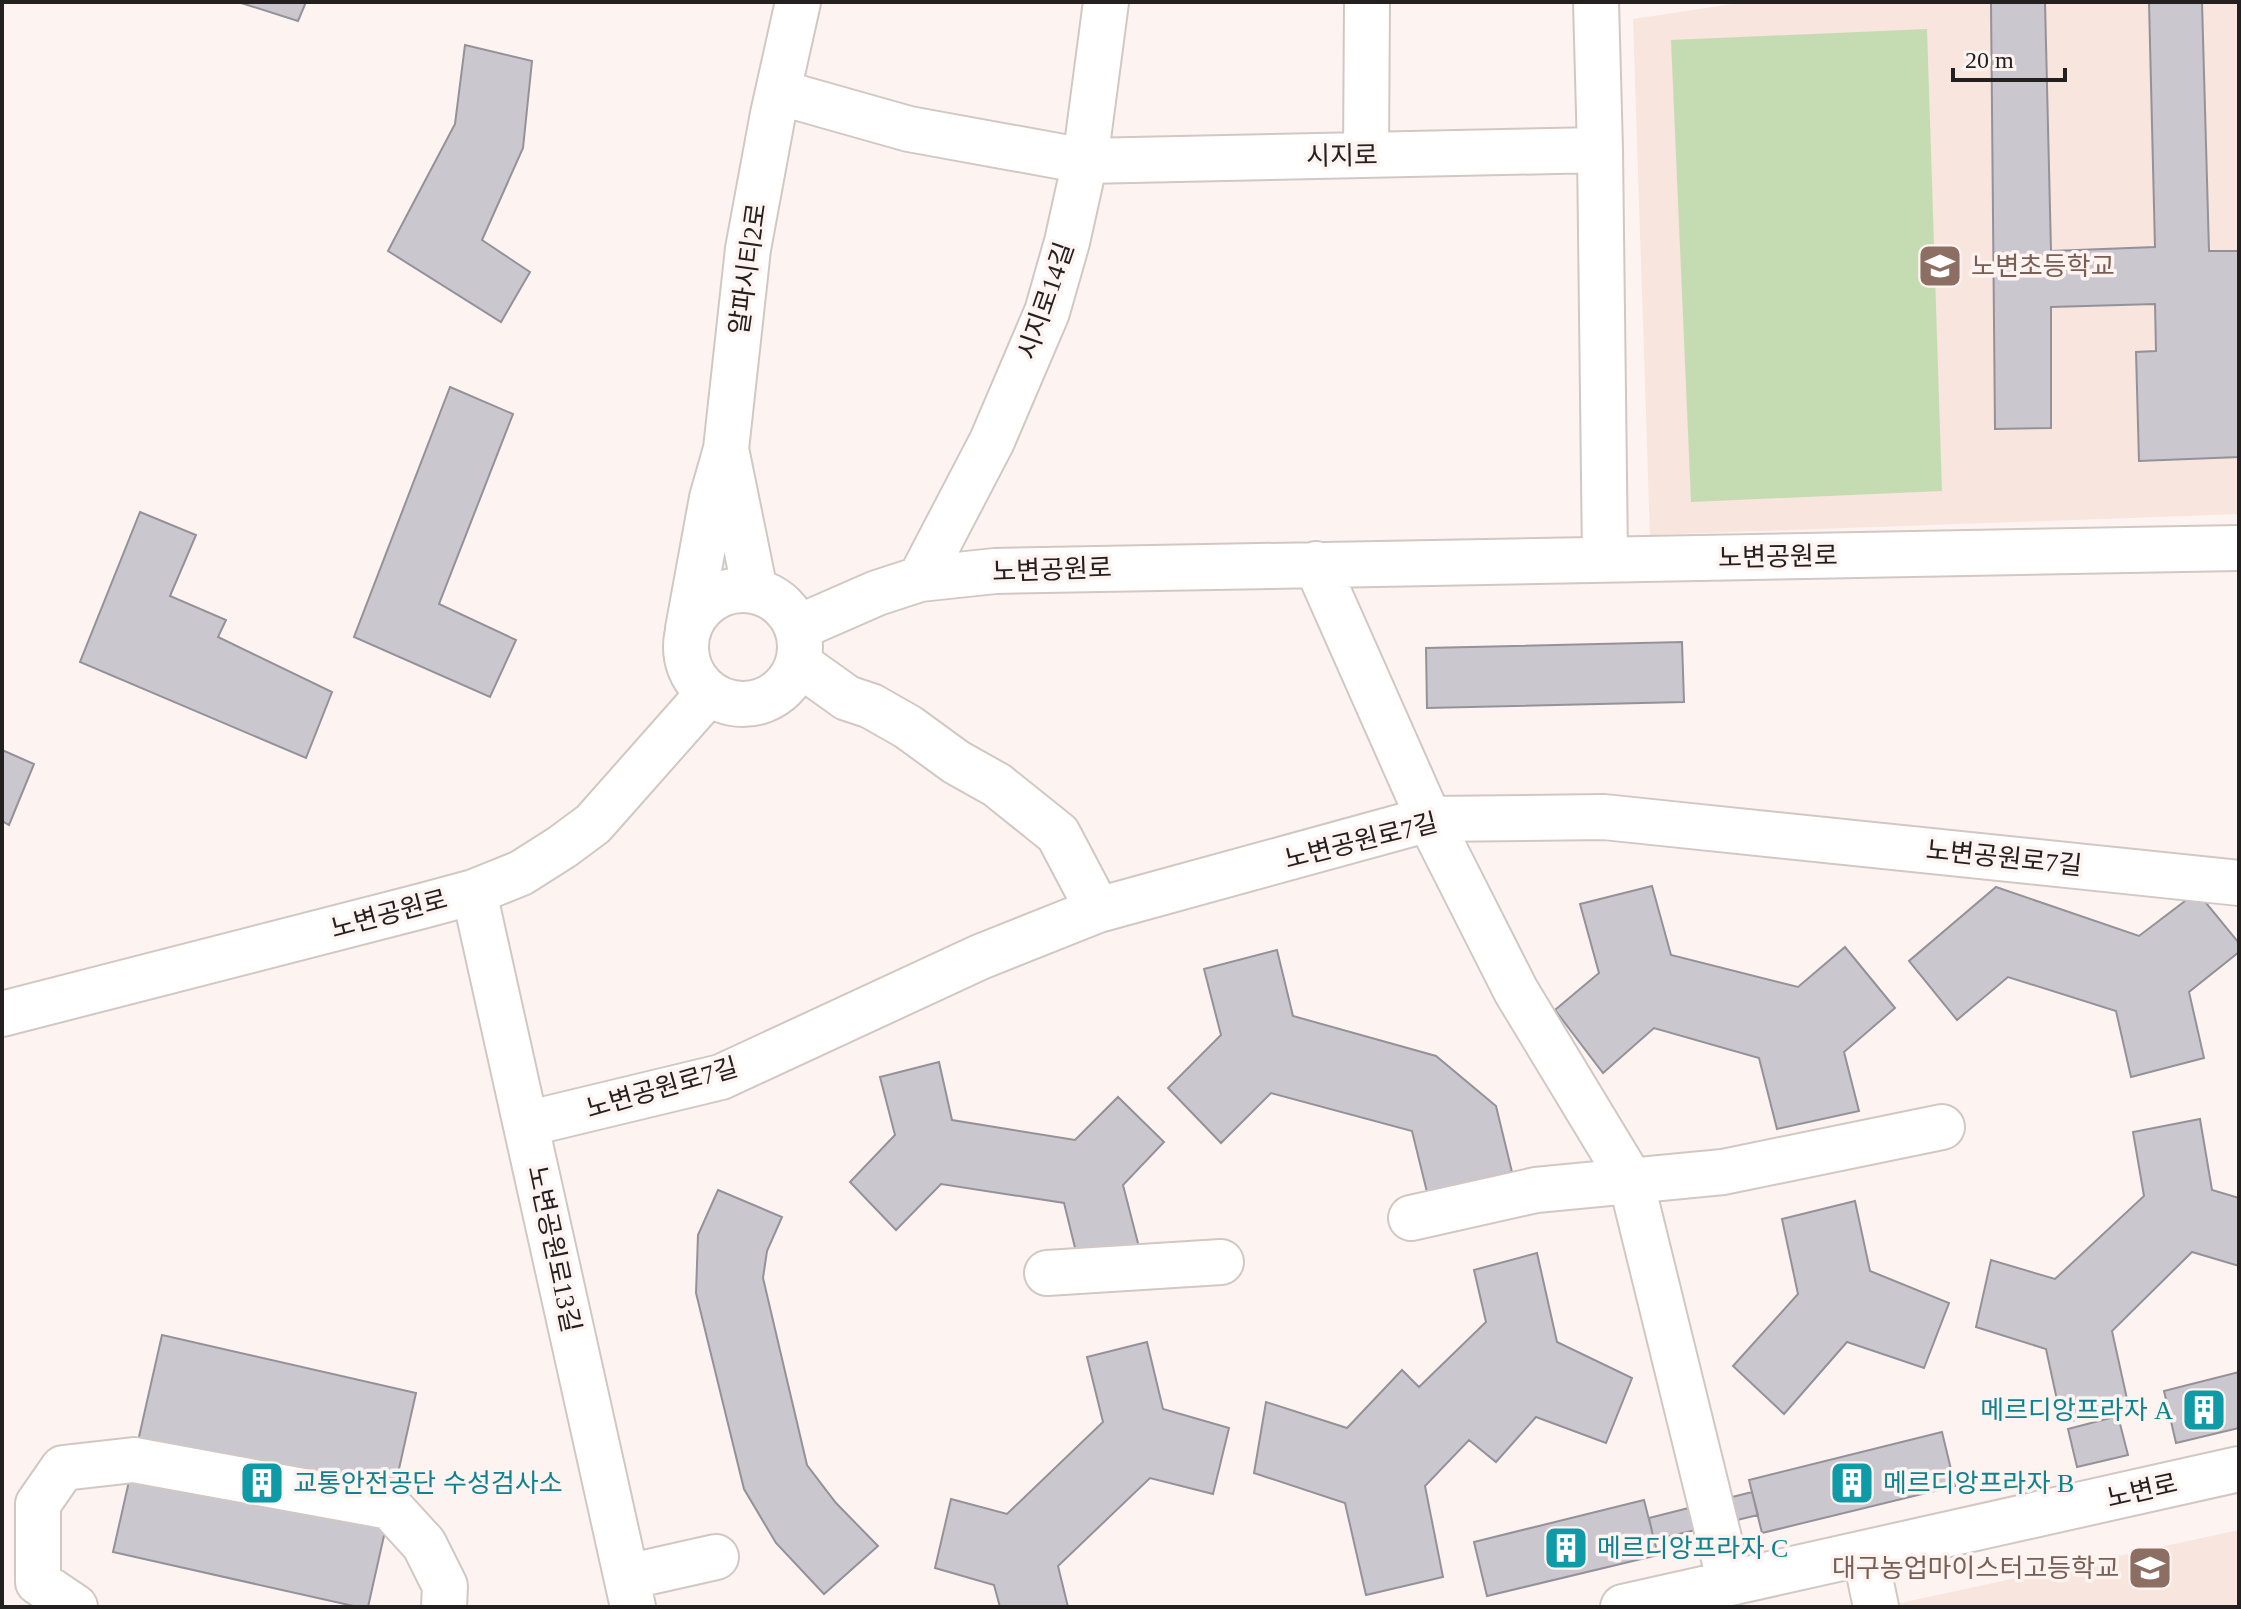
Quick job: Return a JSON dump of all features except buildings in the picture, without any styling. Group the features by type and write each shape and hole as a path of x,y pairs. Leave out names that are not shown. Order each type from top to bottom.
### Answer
{"street":[{"name":"알파시티2로","path":"726,449 748,249 798,2"},
{"name":"시지로14길","path":"920,579 992,441 1047,312 1085,161 1106,2"},
{"path":"1366,155 1367,2"},
{"path":"1596,2 1605,558"},
{"path":"778,92 909,129 1085,161"},
{"name":"시지로","path":"1085,161 1600,150"},
{"path":"726,449 755,591"},
{"path":"685,642 691,623 701,607 717,595 736,590 755,591 773,598 787,611 797,646 791,679 779,692 762,702 744,705 725,702 708,694 695,679 687,661 685,642 712,498 726,449"},
{"name":"노변공원로","path":"797,646 877,593 920,579 995,571 2239,548"},
{"path":"1316,564 1429,819 1516,991 1631,1181 1730,1583"},
{"path":"797,646 847,698 871,706 908,727 956,762 997,785 1058,834 1098,910"},
{"name":"노변공원로","path":"2,1014 474,892 521,873 593,824 708,694"},
{"name":"노변공원로7길","path":"526,1124 721,1077 980,957 1098,910 1429,819 1604,817 2239,883"},
{"name":"노변공원로13길","path":"474,892 630,1592"},
{"path":"1411,1218 1536,1190 1723,1172 1942,1127"},
{"path":"1047,1273 1221,1262"},
{"path":"75,1607 38,1582 38,1504 63,1468 134,1460 390,1507 424,1544 445,1586 444,1607"},
{"name":"노변로","path":"1623,1607 2239,1469"},
{"path":"1865,1554 1876,1607"},
{"path":"630,1592 716,1557"}],"shaded area":[{"name":"노변초등학교","path":"1746,2 2239,2 2239,514 1650,535 1633,19"},
{"name":"대구농업마이스터고등학교","path":"2239,1530 2239,1607 1882,1607"}],"green space":[{"path":"1927,29 1942,491 1691,502 1671,40"}],"place":[{"name":"노변초등학교","path":"1940,266"},
{"name":"메르디앙프라자 A","path":"2204,1410"},
{"name":"교통안전공단 수성검사소","path":"262,1483"},
{"name":"메르디앙프라자 B","path":"1852,1483"},
{"name":"메르디앙프라자 C","path":"1566,1548"},
{"name":"대구농업마이스터고등학교","path":"2150,1568"}]}
